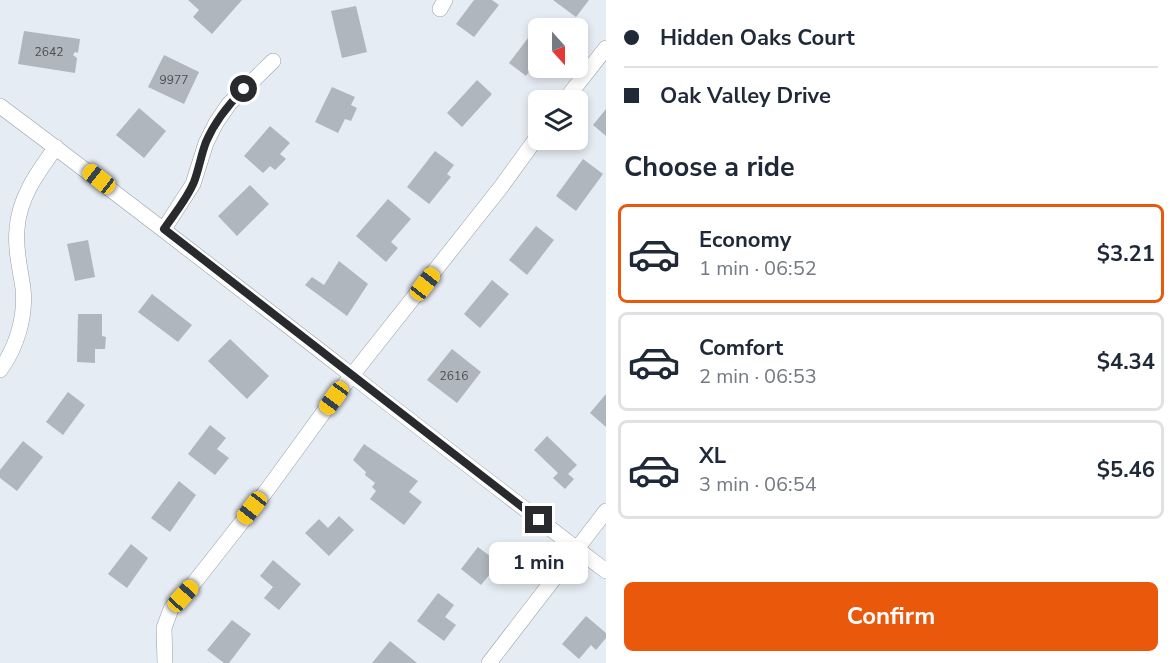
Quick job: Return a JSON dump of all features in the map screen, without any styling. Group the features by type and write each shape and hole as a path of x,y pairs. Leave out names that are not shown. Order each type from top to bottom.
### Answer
{"street":[{"path":"573,90 606,48"},
{"path":"164,229 193,184 206,143 216,123 229,104 273,61"},
{"path":"0,106 164,229 606,571"},
{"path":"0,370 14,346 21,327 23,290 16,249 16,228 20,207 32,182 56,147"},
{"path":"165,663 164,628 171,609 245,518 528,150"},
{"path":"489,663 606,511"}],"building":[{"path":"188,0 242,0 212,34 193,17 199,10"},
{"path":"474,0 492,0 499,5 474,37 456,24"},
{"path":"553,0 589,0 576,17"},
{"path":"356,6 367,52 342,58 331,11"},
{"path":"24,31 80,39 78,53 75,52 73,55 77,58 75,73 18,64"},
{"path":"528,38 528,73 526,76 509,63"},
{"path":"164,55 199,72 184,104 148,87"},
{"path":"477,80 492,94 462,127 447,113"},
{"path":"332,87 355,97 351,105 357,108 351,121 345,119 338,133 315,122"},
{"path":"139,108 166,131 144,158 116,135"},
{"path":"606,109 606,136 593,125"},
{"path":"270,126 290,143 280,154 286,159 275,170 270,166 263,173 244,156"},
{"path":"435,151 454,165 447,174 451,177 429,204 407,187"},
{"path":"583,159 603,174 576,211 556,196"},
{"path":"250,185 269,204 237,236 218,216"},
{"path":"388,199 411,219 391,242 398,248 386,262 356,236"},
{"path":"536,226 554,240 527,275 509,260"},
{"path":"88,240 95,277 75,281 67,244"},
{"path":"339,261 368,284 347,316 305,285 312,277 324,285"},
{"path":"492,280 509,294 480,328 464,314"},
{"path":"152,294 192,325 178,342 138,312"},
{"path":"78,314 102,314 102,336 106,337 105,349 95,349 95,363 77,362"},
{"path":"230,339 269,376 247,399 208,361"},
{"path":"452,349 481,372 457,403 427,380"},
{"path":"68,392 85,405 63,435 46,422"},
{"path":"606,394 606,427 590,413"},
{"path":"210,425 226,438 217,449 229,458 215,475 188,454"},
{"path":"547,436 577,465 568,474 574,479 565,489 553,478 558,473 534,450"},
{"path":"23,441 43,457 17,491 0,478 0,470"},
{"path":"364,444 418,481 409,492 422,502 404,525 370,499 376,491 372,487 375,483 353,460"},
{"path":"179,481 196,495 170,532 151,518"},
{"path":"339,516 354,530 329,556 305,533 319,519 328,528"},
{"path":"131,544 148,558 127,588 108,574"},
{"path":"478,547 499,563 481,585 461,569"},
{"path":"273,560 301,584 279,610 264,598 273,587 260,576"},
{"path":"438,593 454,605 445,617 456,625 444,641 417,621"},
{"path":"586,616 606,633 606,638 596,650 591,645 579,659 562,644"},
{"path":"232,620 251,634 229,663 224,663 207,650"},
{"path":"390,641 417,663 372,663"}],"route":[{"path":"244,89 229,104 216,123 206,143 193,184 164,229 539,520"}]}
